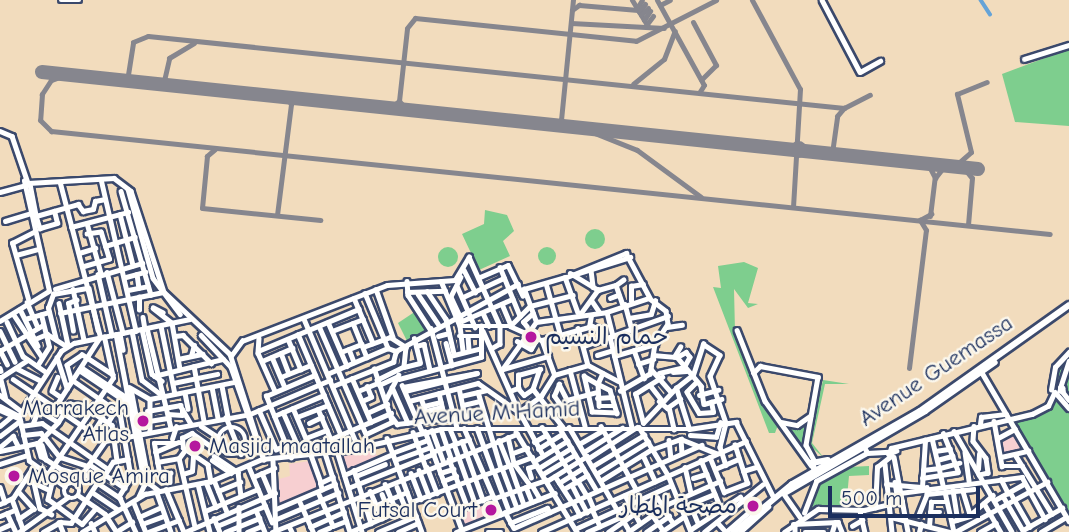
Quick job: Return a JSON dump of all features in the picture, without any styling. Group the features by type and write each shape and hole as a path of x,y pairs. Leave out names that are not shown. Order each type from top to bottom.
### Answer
{"main road":[{"name":"Avenue Guemassa","path":"729,532 753,510 816,465 864,447 1069,305"},
{"name":"Avenue Guemassa","path":"729,532 772,496"}],"street":[{"path":"61,0 79,0"},
{"path":"822,0 860,72 880,61"},
{"path":"1024,59 1069,45"},
{"path":"0,131 12,136 40,228 57,223 54,211"},
{"path":"0,192 25,184 116,178 128,187 163,292 177,311 226,356 233,383 263,459"},
{"path":"101,179 126,277 143,381 164,396"},
{"path":"47,489 54,465 113,375 92,306 88,276 71,227 60,183"},
{"path":"25,184 29,214 52,292 49,312 56,340"},
{"path":"121,191 151,295"},
{"path":"36,216 78,204 85,211 105,199"},
{"path":"71,227 128,212"},
{"path":"5,221 29,214"},
{"path":"120,214 134,265"},
{"path":"87,223 88,234 96,248 102,273 101,281 109,321 118,334"},
{"path":"84,266 109,259 100,231 88,234"},
{"path":"34,232 13,242 27,300 32,317 46,334 67,346"},
{"path":"105,246 135,237"},
{"path":"79,253 96,248"},
{"path":"16,255 38,249"},
{"path":"570,275 606,257 630,257"},
{"path":"529,307 524,289 630,257"},
{"path":"621,391 644,378 651,369 655,344 667,327 668,316 653,300 630,257"},
{"path":"466,351 459,336 460,326 451,297 472,258"},
{"path":"472,258 500,326 500,344 491,349"},
{"path":"153,376 211,363 235,348 376,289 407,281 455,280 472,258"},
{"path":"7,322 27,300 88,276 142,263"},
{"path":"480,277 509,265 536,322"},
{"path":"500,267 520,316"},
{"path":"464,270 475,292"},
{"path":"502,370 527,327 536,322 579,312 592,300 595,288 591,270"},
{"path":"126,277 145,272"},
{"path":"489,272 494,283"},
{"path":"83,532 93,528 117,509 134,503 140,498 147,484 118,334 120,318 117,301 114,288 102,273"},
{"path":"137,274 139,288"},
{"path":"570,275 595,288 616,285 623,280"},
{"path":"570,275 579,312"},
{"path":"463,297 504,278"},
{"path":"101,281 108,279"},
{"path":"407,281 408,292 431,329 436,345 454,418 458,456 475,503"},
{"path":"441,281 462,321 512,299"},
{"path":"546,283 560,333"},
{"path":"518,284 446,319 396,351 393,362 428,439 463,530 555,494"},
{"path":"631,301 631,286 643,284"},
{"path":"457,285 472,317 482,326 526,428 543,456"},
{"path":"616,285 632,331"},
{"path":"128,290 149,286"},
{"path":"52,292 88,288"},
{"path":"103,290 114,288"},
{"path":"73,289 84,341"},
{"path":"376,289 394,338"},
{"path":"408,292 445,291"},
{"path":"61,313 163,292"},
{"path":"163,292 188,320"},
{"path":"422,292 433,301 446,319 452,365"},
{"path":"422,292 426,306 438,324"},
{"path":"365,293 388,348"},
{"path":"511,326 529,307 573,295"},
{"path":"610,298 618,295"},
{"path":"139,297 139,310"},
{"path":"354,298 373,343"},
{"path":"73,331 68,302 76,300"},
{"path":"592,300 600,313"},
{"path":"579,312 591,316 631,301 653,300"},
{"path":"629,318 650,314 653,300"},
{"path":"426,306 433,301"},
{"path":"59,303 67,346"},
{"path":"502,304 511,326"},
{"path":"20,309 38,346"},
{"path":"107,312 118,309"},
{"path":"257,351 359,309"},
{"path":"660,319 664,309"},
{"path":"177,311 179,322"},
{"path":"25,319 49,312"},
{"path":"607,312 614,353 614,373 643,435 668,475 670,486 689,529"},
{"path":"163,313 173,324 180,369"},
{"path":"358,391 398,376 481,357 482,313"},
{"path":"527,327 523,322 533,313"},
{"path":"40,327 41,314"},
{"path":"14,315 31,348 42,357"},
{"path":"517,341 531,349 539,340 590,326 591,316"},
{"path":"584,346 668,316"},
{"path":"143,317 153,376 162,382"},
{"path":"109,321 120,318"},
{"path":"304,319 358,447"},
{"path":"0,436 18,418 46,372 67,346 188,320"},
{"path":"0,321 7,322"},
{"path":"332,331 364,321"},
{"path":"7,322 28,360 46,372"},
{"path":"328,322 346,366"},
{"path":"667,327 682,325"},
{"path":"161,326 175,394"},
{"path":"319,326 361,426 369,434 390,424 391,415"},
{"path":"354,326 367,357"},
{"path":"460,326 511,326 539,340 555,375"},
{"path":"7,364 0,350 40,327"},
{"path":"578,328 588,365"},
{"path":"65,333 81,329"},
{"path":"145,329 156,354 169,416 175,428 185,435 195,435 235,472 240,485 239,529"},
{"path":"737,330 753,373 777,419 816,465"},
{"path":"0,331 15,365 41,381"},
{"path":"438,336 449,333"},
{"path":"35,339 46,334"},
{"path":"37,366 48,342 46,334"},
{"path":"298,334 341,435"},
{"path":"422,334 430,370"},
{"path":"175,335 194,345 211,363"},
{"path":"459,336 481,336"},
{"path":"466,351 468,336"},
{"path":"55,407 102,337"},
{"path":"260,338 257,351 275,391"},
{"path":"341,352 384,338 394,338 405,345"},
{"path":"288,339 301,369"},
{"path":"414,339 418,364"},
{"path":"31,348 48,342"},
{"path":"436,345 449,343"},
{"path":"416,346 424,344"},
{"path":"597,355 634,351 655,344"},
{"path":"587,455 612,444 639,426 660,400 692,376 703,344 720,355 710,375 720,399 723,423 719,452 726,465"},
{"path":"191,356 194,345"},
{"path":"367,413 386,402 404,367 405,345"},
{"path":"676,357 680,347"},
{"path":"262,361 292,348"},
{"path":"327,374 388,348 396,351"},
{"path":"452,355 481,348"},
{"path":"349,349 354,362"},
{"path":"634,351 644,378"},
{"path":"638,363 653,357 676,357 686,352 690,357 685,369"},
{"path":"1069,352 1055,367 1055,391 1069,408"},
{"path":"281,353 289,374"},
{"path":"138,361 156,354"},
{"path":"178,359 202,354"},
{"path":"57,356 59,377 67,388"},
{"path":"502,370 548,356"},
{"path":"113,375 88,357 68,362 73,380 116,409 131,477 119,497"},
{"path":"272,357 285,387"},
{"path":"676,357 697,382 704,404 720,399"},
{"path":"28,360 15,365 0,378 2,397 18,418 27,455 34,466 65,487 68,497"},
{"path":"404,367 428,360"},
{"path":"748,360 758,366 817,376 806,444 816,465"},
{"path":"969,482 980,417 1038,412 1055,391 1069,361"},
{"path":"333,386 393,362"},
{"path":"281,377 311,365"},
{"path":"519,412 541,396 555,375 570,370 588,365 618,381"},
{"path":"194,366 202,423 195,435"},
{"path":"753,373 758,366"},
{"path":"80,369 132,403"},
{"path":"374,369 397,424 481,414"},
{"path":"404,389 476,369 445,379"},
{"path":"540,369 533,388 524,395 518,388 518,375 540,369"},
{"path":"651,369 661,375 684,407 691,450"},
{"path":"639,426 634,399 661,375 685,369"},
{"path":"900,493 924,487 1012,478 1024,482 1030,492 1042,520 1043,531 1068,519 980,369"},
{"path":"570,370 586,426"},
{"path":"614,373 605,374 598,384 597,395 600,407 615,406"},
{"path":"173,383 217,374"},
{"path":"291,458 266,396 315,375"},
{"path":"59,377 51,389 61,397"},
{"path":"582,377 598,384 612,397 616,415 605,417 592,412 582,377"},
{"path":"352,378 371,422"},
{"path":"13,379 105,441"},
{"path":"65,487 75,484 105,441 246,414 330,380"},
{"path":"697,382 688,389 702,414 713,412 710,402"},
{"path":"129,387 150,400 233,383"},
{"path":"295,383 299,393"},
{"path":"409,401 478,383 519,412"},
{"path":"561,406 554,396 561,383 567,400"},
{"path":"650,385 660,400 669,407 674,429"},
{"path":"222,386 228,427 241,454"},
{"path":"212,387 218,418"},
{"path":"362,401 371,397 367,387"},
{"path":"393,387 408,423"},
{"path":"459,388 465,416"},
{"path":"509,391 518,388"},
{"path":"533,388 587,455 629,532 677,499 720,481"},
{"path":"461,396 486,390"},
{"path":"699,395 718,390"},
{"path":"1055,391 1069,400"},
{"path":"478,392 481,414 522,521 523,532"},
{"path":"185,393 185,409 191,424"},
{"path":"439,393 445,418"},
{"path":"553,413 567,400 586,394 612,397"},
{"path":"274,416 324,395"},
{"path":"421,398 429,420"},
{"path":"669,407 680,399"},
{"path":"150,400 147,411 150,432"},
{"path":"463,406 480,402"},
{"path":"684,407 693,402"},
{"path":"0,450 40,444 48,438 71,404 91,411 108,422 117,461"},
{"path":"425,408 441,404"},
{"path":"297,417 328,405"},
{"path":"0,408 18,418 53,430 93,458 125,488"},
{"path":"293,408 310,448"},
{"path":"108,422 116,409"},
{"path":"158,409 160,419"},
{"path":"147,411 185,409"},
{"path":"149,421 182,415 185,409"},
{"path":"318,409 331,439"},
{"path":"33,423 39,410 58,422"},
{"path":"259,410 276,449 286,446"},
{"path":"284,412 302,454 310,448 391,415"},
{"path":"777,419 797,425 813,412"},
{"path":"875,508 877,467 885,464 891,455 925,440 1007,415"},
{"path":"309,423 322,417"},
{"path":"605,417 603,427 607,437 636,489"},
{"path":"2,425 18,418"},
{"path":"93,432 102,418"},
{"path":"994,421 1002,466 1023,466"},
{"name":"Avenue M'Hamid","path":"263,459 273,461 302,454 337,452 413,432 453,428 515,432 542,427 639,426 690,433 700,427 736,422 746,441"},
{"path":"202,423 218,437"},
{"path":"529,486 510,523 550,512 580,499 649,468 669,453 691,450 705,441 723,423"},
{"path":"2,425 8,429"},
{"path":"209,431 238,426 247,449 241,454 216,453"},
{"path":"708,426 705,441 706,474 720,506"},
{"path":"542,427 571,475 580,499 601,526 608,532 622,519"},
{"path":"538,449 562,434 564,427"},
{"path":"579,444 603,427"},
{"path":"545,478 567,469 623,427"},
{"path":"700,427 711,449 719,452"},
{"path":"172,439 175,428"},
{"path":"464,428 494,497 534,516"},
{"path":"216,507 208,465 216,453 217,429"},
{"path":"441,429 448,460"},
{"path":"477,429 504,495 517,508 522,521"},
{"path":"499,429 519,489 517,508"},
{"path":"998,439 1015,429"},
{"path":"306,438 327,430"},
{"path":"432,430 439,450 453,469 467,506"},
{"path":"954,431 965,451 974,459 982,481 994,497 1012,532"},
{"path":"413,432 437,493"},
{"path":"274,528 289,526 401,477 503,439 515,432 576,530 670,486"},
{"path":"602,480 668,439 681,439 690,433"},
{"path":"690,433 705,441 711,449"},
{"path":"562,434 597,491"},
{"path":"922,478 958,473 957,464 943,434"},
{"path":"23,435 48,438"},
{"path":"155,452 179,443 185,435"},
{"path":"534,442 546,435"},
{"path":"593,466 643,435"},
{"path":"0,450 13,436 18,446"},
{"path":"48,438 60,457 106,472"},
{"path":"387,438 422,532"},
{"path":"932,438 943,485"},
{"path":"208,465 172,439 154,442 162,476 169,472 168,489 184,532 273,494"},
{"path":"344,475 384,461 392,454 428,439"},
{"path":"395,460 420,451 439,450 469,439"},
{"path":"503,439 513,453 511,465"},
{"path":"668,439 669,453"},
{"path":"681,439 681,450"},
{"path":"925,440 922,478 924,487 934,501 929,526"},
{"path":"326,453 350,532 361,530 421,499 501,468 536,463 567,441"},
{"path":"541,532 551,530 644,485 746,441 762,485 772,496"},
{"path":"598,473 648,442"},
{"path":"457,443 466,453 483,500"},
{"path":"40,444 46,459 54,465 83,474 119,497 136,532"},
{"path":"663,444 669,453"},
{"path":"706,458 715,468 724,492 747,483 735,445"},
{"path":"784,532 804,514 817,480 864,447 891,455"},
{"path":"513,453 527,448"},
{"path":"531,478 528,468 571,448"},
{"path":"924,458 950,449"},
{"path":"0,450 2,464 27,455"},
{"path":"157,462 179,458 185,450"},
{"path":"669,453 681,450"},
{"path":"925,450 952,456"},
{"path":"348,488 423,458 432,451"},
{"path":"1001,457 1016,456 1028,451"},
{"path":"337,452 361,530"},
{"path":"643,454 655,481"},
{"path":"183,474 192,471 194,455"},
{"path":"311,455 321,482 320,491 331,529"},
{"path":"454,510 529,486 545,478 575,455"},
{"path":"891,455 900,502"},
{"path":"1016,456 1052,514"},
{"path":"923,470 986,457 988,472 979,472"},
{"path":"179,458 195,527"},
{"path":"43,532 51,530 58,522 75,518 106,472 117,461 128,459"},
{"path":"106,516 140,498 168,489 210,482 263,459"},
{"path":"235,472 263,459"},
{"path":"715,468 739,459"},
{"path":"273,461 274,528"},
{"path":"384,461 392,481"},
{"path":"885,464 892,532"},
{"path":"511,465 540,499"},
{"path":"740,532 816,465"},
{"path":"0,490 3,503 12,499 34,466"},
{"path":"331,470 341,466"},
{"path":"249,467 274,528"},
{"path":"685,467 691,493"},
{"path":"743,471 756,467"},
{"path":"218,491 240,485 274,468"},
{"path":"559,483 583,468"},
{"path":"440,473 453,469"},
{"path":"956,521 970,516 994,497 1009,492 1039,469"},
{"path":"419,470 429,496"},
{"path":"262,473 273,494"},
{"path":"355,473 371,523"},
{"path":"411,473 421,499"},
{"path":"693,478 706,474"},
{"path":"564,489 587,475"},
{"path":"443,481 456,476"},
{"path":"555,476 580,515"},
{"path":"321,482 333,477"},
{"path":"1012,478 1008,505 1022,529 1062,508"},
{"path":"1001,479 1030,527"},
{"path":"26,480 47,489 60,507 85,524 96,508"},
{"path":"582,487 591,481"},
{"path":"210,482 218,491 227,512"},
{"path":"897,482 908,532"},
{"path":"886,484 897,482 924,487"},
{"path":"891,517 939,531 953,532 972,526 1047,482"},
{"path":"34,483 40,508 51,514"},
{"path":"575,483 588,495 591,510"},
{"path":"75,484 78,495 106,516 116,532 125,530 132,523 164,516"},
{"path":"147,484 158,492 160,508 171,532"},
{"path":"275,509 335,484"},
{"path":"385,484 397,512"},
{"path":"952,484 956,521 953,532"},
{"path":"198,485 210,532"},
{"path":"644,485 649,496"},
{"path":"704,532 742,498 762,485"},
{"path":"397,487 404,504"},
{"path":"707,517 729,532 740,519 753,510 736,487"},
{"path":"205,512 258,489"},
{"path":"930,494 974,489"},
{"path":"28,497 34,490"},
{"path":"962,490 970,516"},
{"path":"18,491 28,497 34,509 19,519"},
{"path":"370,491 382,518"},
{"path":"92,492 117,509"},
{"path":"367,509 407,492"},
{"path":"945,492 956,521"},
{"path":"274,528 302,508 338,493"},
{"path":"382,494 388,510"},
{"path":"680,508 714,494"},
{"path":"784,494 810,523"},
{"path":"918,516 930,494"},
{"path":"19,531 51,514 68,497 78,495"},
{"path":"625,495 648,531 668,516"},
{"path":"680,531 689,529 707,517 711,509 706,497"},
{"path":"589,532 635,514 658,498 673,523"},
{"path":"693,512 742,498"},
{"path":"12,499 19,519 19,531"},
{"path":"299,500 312,529 344,512"},
{"path":"934,501 947,502"},
{"path":"804,514 862,514 900,502"},
{"path":"134,503 147,532 179,520"},
{"path":"984,503 999,531"},
{"path":"690,504 698,523"},
{"path":"221,530 265,506"},
{"path":"646,506 662,531 683,516"},
{"path":"141,521 160,508"},
{"path":"732,508 740,519"},
{"path":"0,516 16,510"},
{"path":"256,510 265,532"},
{"path":"930,512 940,512"},
{"path":"7,513 11,524 19,531"},
{"path":"727,514 735,524"},
{"path":"852,526 862,514"},
{"path":"862,514 865,532"},
{"path":"378,532 416,516"},
{"path":"44,518 51,530"},
{"path":"214,518 221,530"},
{"path":"221,530 239,529 259,518"},
{"path":"319,532 331,529 346,520"},
{"path":"58,522 63,532"},
{"path":"792,525 835,522"},
{"path":"832,532 835,522"},
{"path":"835,522 842,532"},
{"path":"398,532 418,523"},
{"path":"805,532 821,532 819,523"},
{"path":"972,526 977,532 996,523"},
{"path":"0,529 11,524"},
{"path":"919,532 921,524"},
{"path":"792,525 795,532"},
{"path":"247,532 262,526"},
{"path":"289,526 292,532"},
{"path":"488,532 501,532"}],"shaded area":[{"path":"1012,433 1023,451 1002,456 999,440"},
{"path":"373,445 377,457 348,470 342,455"},
{"path":"309,461 318,489 279,505 279,479 290,476 289,464"},
{"path":"494,498 499,513 464,526 459,511"}],"green space":[{"path":"1069,49 1069,126 1015,122 1002,74"},
{"path":"485,210 507,215 514,231 503,241 510,256 479,270 462,234 484,224"},
{"path":"595,229 602,232 605,239 602,246 595,249 588,246 585,239 588,232"},
{"path":"448,247 455,250 458,257 455,264 448,267 441,264 438,257 441,250"},
{"path":"547,247 553,250 556,256 553,262 547,265 541,262 538,256 541,250"},
{"path":"744,262 758,268 748,303 758,304 748,308 734,289 735,331 759,397 778,425 775,433 769,433 713,287 721,288 718,266"},
{"path":"416,311 428,329 407,341 398,323"},
{"path":"1069,357 1069,514 1013,419 1052,407 1058,372"},
{"path":"823,380 849,384 825,384 812,443 824,458 808,444"},
{"path":"809,419 804,451 802,451 782,425"},
{"path":"869,466 869,475 849,476 846,508 812,507 821,482 849,467"}],"waterway":[{"path":"981,0 990,14"}],"taxiway":[{"path":"561,120 573,0"},
{"path":"632,0 648,27"},
{"path":"637,8 642,0"},
{"path":"657,0 704,85 699,93"},
{"path":"660,5 670,0"},
{"path":"399,101 407,28 415,18 636,41 716,0"},
{"path":"752,0 800,89 793,207"},
{"path":"639,12 645,4"},
{"path":"572,10 579,5 638,10"},
{"path":"641,15 648,8"},
{"path":"644,20 650,11"},
{"path":"647,24 653,16"},
{"path":"693,22 716,65 701,80"},
{"path":"571,23 664,28"},
{"path":"633,84 664,59 675,31"},
{"path":"127,81 133,42 148,36 844,108 870,95"},
{"path":"163,85 169,58 194,43"},
{"path":"65,75 51,80 42,94 40,120 51,131 1050,234"},
{"path":"955,166 971,152 957,94 987,82"},
{"path":"287,98 291,104 296,98"},
{"path":"390,108 399,101 407,110"},
{"path":"277,215 291,104"},
{"path":"832,153 837,116 844,108"},
{"path":"554,125 561,120 566,126"},
{"path":"582,128 637,150 701,197"},
{"path":"798,143 804,149 798,155 792,149 798,143"},
{"path":"215,149 207,156 202,208 320,220"},
{"path":"928,164 935,178 945,165"},
{"path":"963,167 972,178 968,225"},
{"path":"930,216 935,178"},
{"path":"909,368 926,230 920,220 931,214"}],"runway":[{"path":"42,72 978,169"}],"place":[{"name":"حمام النسيم","path":"531,337"},
{"name":"Marrakech Atlas","path":"143,421"},
{"name":"Masjid maatallah","path":"195,446"},
{"name":"Mosque Amira","path":"14,476"},
{"name":"مصحة المطار","path":"753,506"},
{"name":"Futsal Court","path":"491,510"}]}
